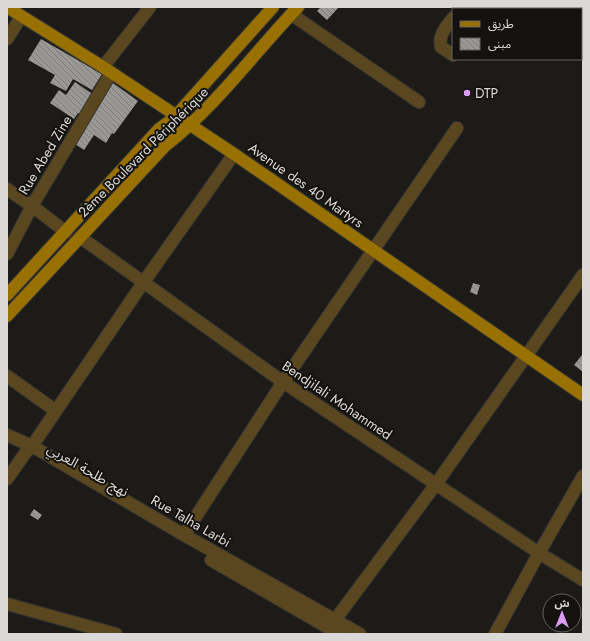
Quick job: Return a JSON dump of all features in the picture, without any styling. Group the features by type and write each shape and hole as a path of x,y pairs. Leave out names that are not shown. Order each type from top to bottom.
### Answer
{"main road":[{"name":"2ème Boulevard Périphérique","path":"7,295 160,129 173,120 273,7"},
{"name":"Avenue des 40 Martyrs","path":"7,8 107,70 234,154 583,395"},
{"name":"2ème Boulevard Périphérique","path":"7,316 165,146 216,100 295,10"}],"street":[{"name":"Rue Abed Zine","path":"7,254 107,70 150,7"},
{"path":"295,10 419,102"},
{"path":"7,39 21,17"},
{"path":"452,19 442,32 439,42 441,47 452,54"},
{"path":"184,535 283,382 457,128"},
{"path":"7,479 56,411 143,283 234,154"},
{"path":"7,189 66,232"},
{"name":"Bendjilali Mohammed","path":"80,237 283,382 539,553 583,580"},
{"path":"335,620 436,484 583,275"},
{"path":"7,376 56,411"},
{"name":"Rue Talha Larbi","path":"7,435 29,449 360,634"},
{"name":"نهج طلحة العربي","path":"7,443 29,449 81,482 339,634"},
{"path":"495,634 583,476"},
{"path":"7,604 116,634"}],"building":[{"path":"321,7 339,7 327,20 317,11"},
{"path":"41,39 102,74 92,90 73,79 66,91 50,83 55,75 28,60"},
{"path":"106,78 138,101 114,134 112,133 106,143 94,135 84,150 69,140 84,117 78,113 74,119 50,103 59,90 66,95 75,82 94,95"},
{"path":"473,283 480,285 477,295 470,292"},
{"path":"583,355 583,372 574,365"},
{"path":"34,509 42,515 38,520 30,515"}],"place":[{"name":"DTP","path":"467,93"}]}
